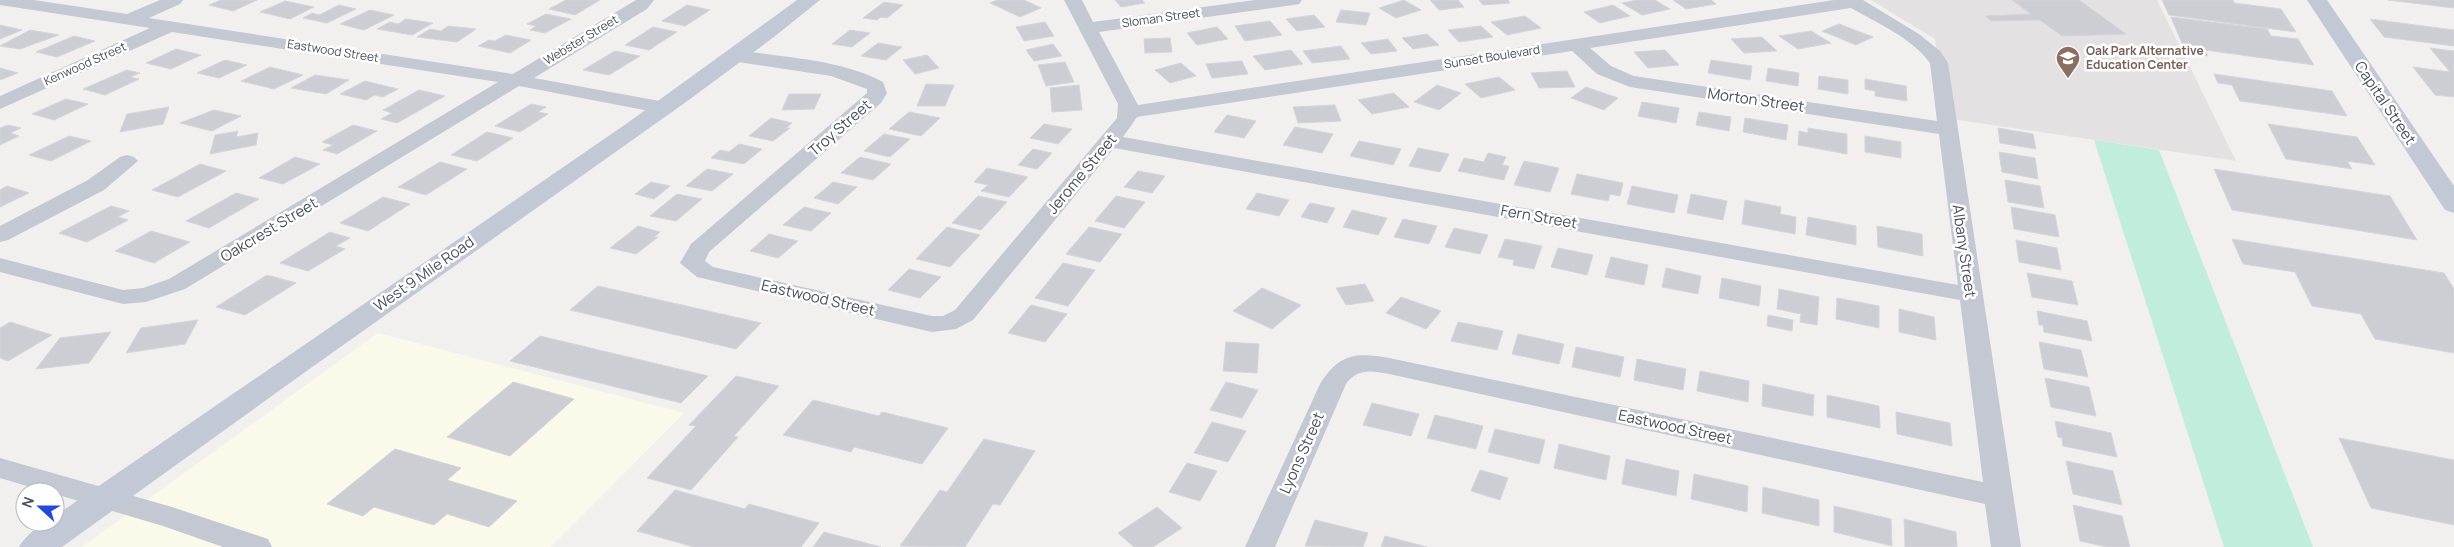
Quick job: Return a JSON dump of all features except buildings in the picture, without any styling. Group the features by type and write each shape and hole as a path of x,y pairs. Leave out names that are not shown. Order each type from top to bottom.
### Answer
{"main road":[{"name":"West 9 Mile Road","path":"37,547 665,108 738,56 810,0"},
{"name":"Capital Street","path":"2317,0 2454,205"}],"street":[{"path":"129,20 174,0"},
{"name":"Webster Street","path":"516,80 641,5 645,0"},
{"path":"1073,0 1128,104 1129,111"},
{"name":"Sloman Street","path":"1088,28 1293,0"},
{"name":"Sunset Boulevard","path":"1129,111 1150,110 1853,1"},
{"name":"Albany Street","path":"1853,1 1920,43 1936,58 2006,547"},
{"name":"Eastwood Street","path":"3,2 516,80 665,108"},
{"name":"Kenwood Street","path":"0,103 170,26"},
{"name":"Morton Street","path":"1576,45 1612,75 1630,81 1947,129"},
{"name":"Troy Street","path":"692,262 699,249 874,99 877,93 876,86 871,82 852,75 738,56"},
{"name":"Oakcrest Street","path":"0,265 113,296 134,297 160,291 192,276 516,80"},
{"name":"Jerome Street","path":"947,324 964,315 1122,126 1129,111"},
{"name":"Fern Street","path":"1109,140 1970,294"},
{"path":"0,235 96,185 127,161"},
{"name":"Eastwood Street","path":"692,262 705,272 932,324 947,324"},
{"name":"Eastwood Street","path":"1351,364 1362,362 1389,366 1998,496"},
{"name":"Lyons Street","path":"1260,547 1333,384 1338,375 1351,364"},
{"path":"0,468 179,520 257,547"}],"shaded area":[{"name":"Oak Park Alternative Education Center","path":"1871,0 2157,0 2236,161 1945,118 1935,39"},
{"path":"378,333 684,413 551,547 82,547"}],"green space":[{"path":"2094,140 2159,150 2313,547 2224,547"}],"place":[{"name":"Oak Park Alternative Education Center","path":"2068,79"}]}
